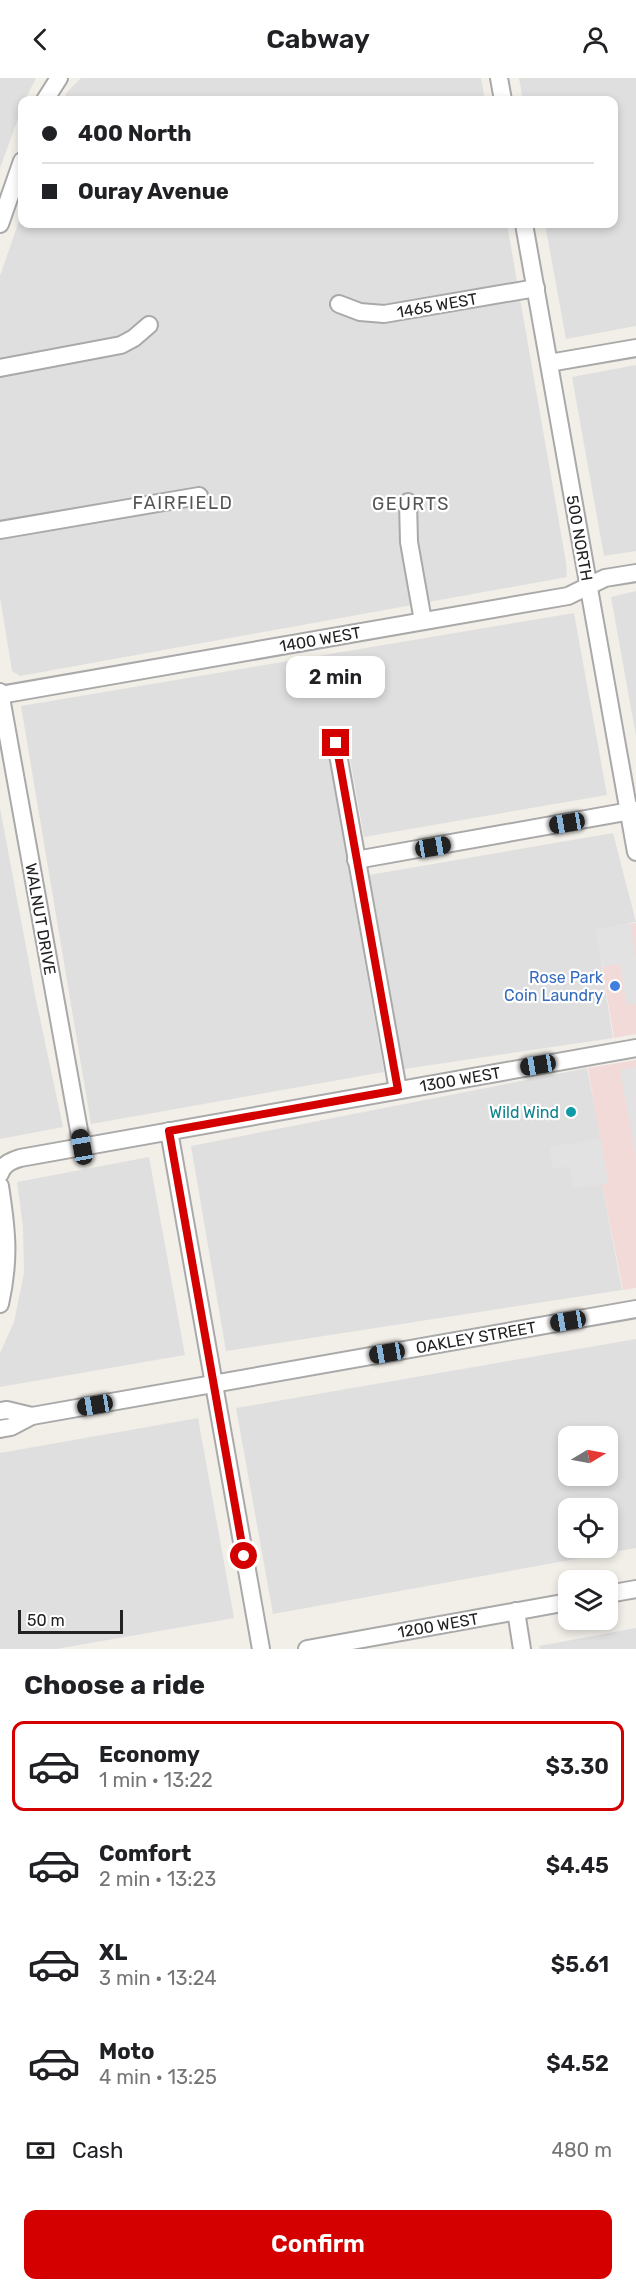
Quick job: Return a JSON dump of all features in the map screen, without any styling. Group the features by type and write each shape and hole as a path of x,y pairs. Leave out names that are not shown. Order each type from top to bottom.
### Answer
{"street":[{"path":"48,96 59,78"},
{"path":"499,78 502,96"},
{"path":"0,224 18,172"},
{"name":"500 NORTH","path":"525,228 632,811 636,852"},
{"name":"1465 WEST","path":"339,304 360,312 384,314 536,288"},
{"path":"0,368 122,345 135,338 149,325"},
{"path":"549,363 636,348"},
{"path":"0,530 200,496"},
{"path":"408,502 409,542 423,621"},
{"name":"1400 WEST","path":"0,693 568,596 605,578 636,573"},
{"name":"WALNUT DRIVE","path":"0,693 82,1147"},
{"path":"336,743 398,1090"},
{"path":"357,860 632,811"},
{"name":"1300 WEST","path":"1,1171 8,1163 20,1158 636,1048"},
{"path":"169,1131 261,1649"},
{"path":"0,1186 7,1226 8,1252 6,1278 0,1304"},
{"name":"OAKLEY STREET","path":"0,1429 11,1427 32,1416 636,1309"},
{"name":"OAKLEY STREET","path":"0,1411 7,1410 32,1416"},
{"path":"618,1592 636,1589"},
{"name":"1200 WEST","path":"307,1649 558,1604"},
{"path":"516,1611 522,1649"}],"shaded area":[{"path":"0,78 36,78 27,96 18,96 18,119 0,168"},
{"path":"81,78 481,78 484,96 65,96"},
{"path":"519,78 636,78 636,326 566,339 546,228 618,228 618,96 522,96"},
{"path":"18,224 18,228 508,228 567,577 20,676 12,671 0,597 0,276"},
{"path":"636,365 636,551 604,556 572,377"},
{"path":"636,591 636,736 611,597"},
{"path":"574,613 607,795 364,837 348,748 328,751 384,1072 91,1124 21,706"},
{"path":"0,808 35,995 63,1127 0,1139"},
{"path":"613,833 636,922 596,930 613,1038 404,1069 369,875"},
{"path":"630,923 636,959 636,1003 627,1005 620,964 602,967 596,930"},
{"path":"636,923 636,1034 614,1038 596,930"},
{"path":"636,1060 636,1288 623,1290 602,1184 573,1188 569,1166 553,1169 549,1147 600,1139 588,1068"},
{"path":"636,1067 636,1157 620,1070"},
{"path":"587,1068 601,1139 549,1148 569,1166 602,1184 622,1290 226,1351 191,1146"},
{"path":"601,1139 608,1183 573,1188 569,1166 553,1169 549,1147"},
{"path":"149,1157 185,1355 0,1387 0,1353 14,1322 24,1273 23,1227 17,1182"},
{"path":"636,1339 636,1548 618,1551 618,1498 558,1498 558,1558 581,1558 273,1614 236,1408"},
{"path":"198,1418 234,1618 56,1649 0,1649 0,1453"},
{"path":"636,1628 636,1649 540,1649 539,1646"}],"place":[{"name":"Rose Park Coin Laundry","path":"615,986"},
{"name":"Wild Wind","path":"571,1112"}],"district":[{"name":"FAIRFIELD","path":"183,503"},
{"name":"GEURTS","path":"411,504"}],"route":[{"path":"244,1556 169,1131 398,1090 336,743"}]}
